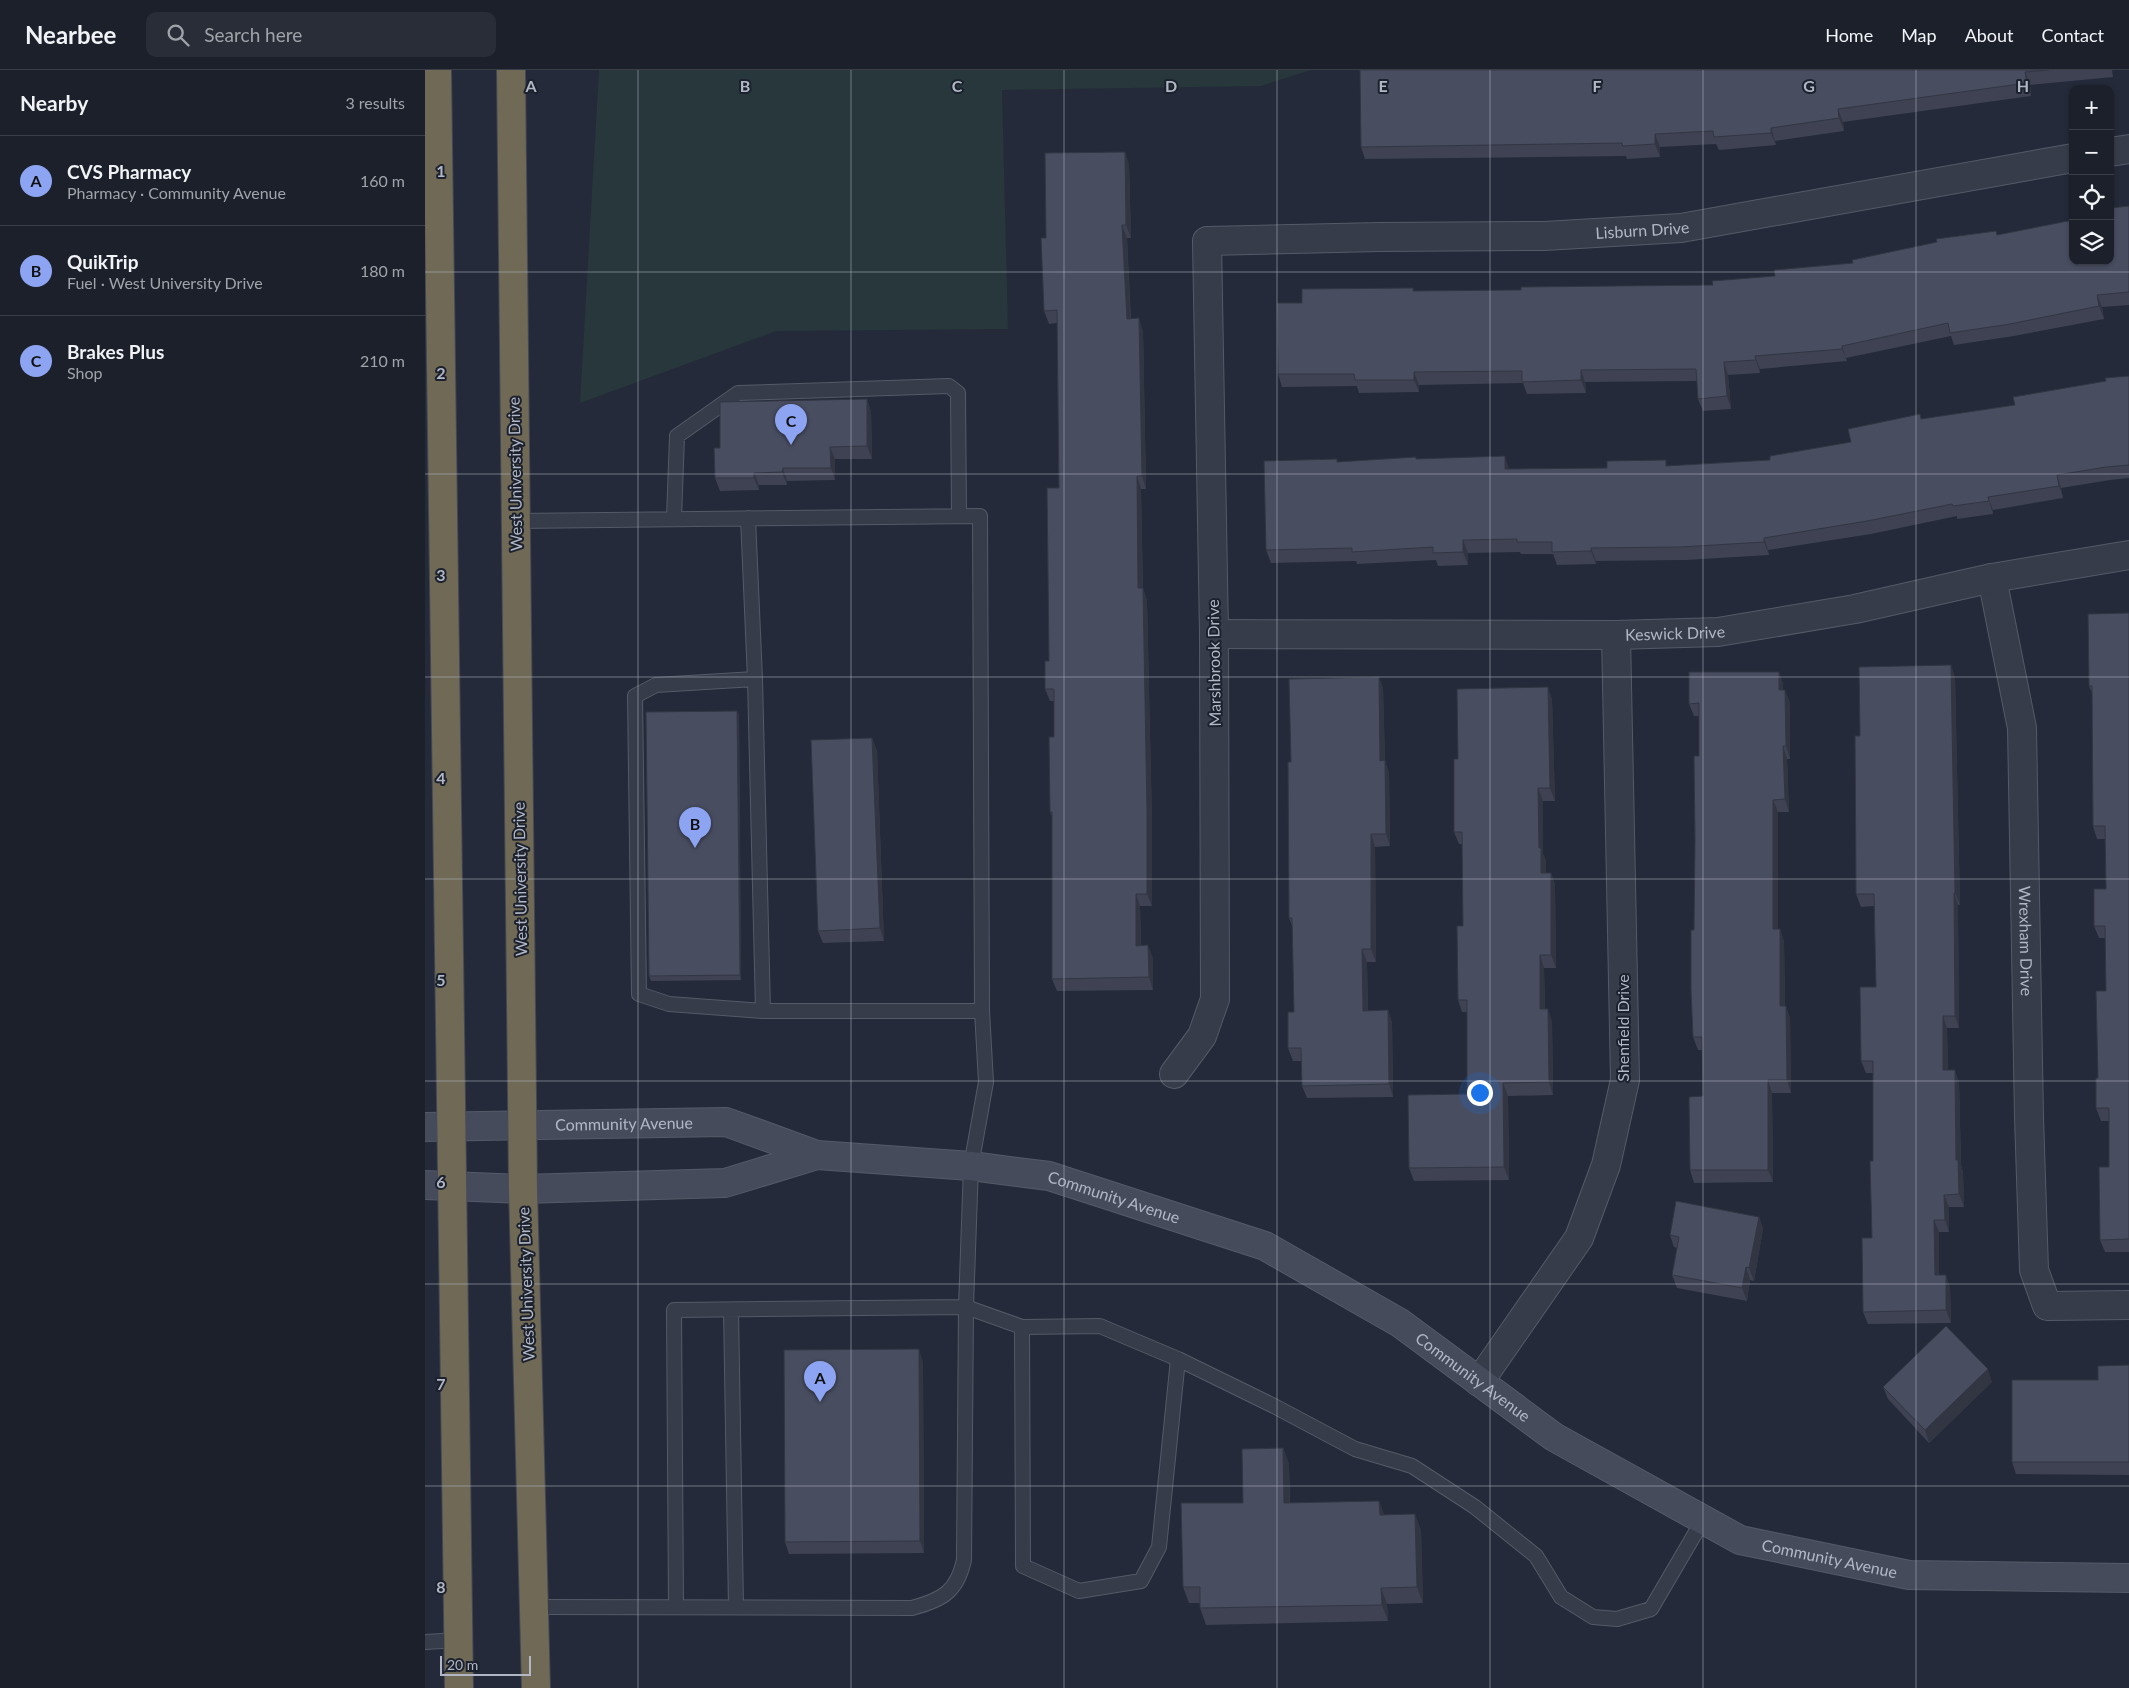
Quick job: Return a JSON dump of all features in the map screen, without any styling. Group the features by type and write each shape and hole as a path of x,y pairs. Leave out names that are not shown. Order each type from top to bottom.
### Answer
{"highway":[{"path":"437,70 459,1688"},
{"name":"West University Drive","path":"511,70 523,1189 536,1688"}],"street":[{"path":"2114,151 2129,149"},
{"name":"Lisburn Drive","path":"1207,241 1544,236 1681,228 2069,159"},
{"name":"Marshbrook Drive","path":"1174,1074 1202,1036 1215,999 1213,634 1207,241"},
{"name":"Keswick Drive","path":"1213,634 1616,635 1718,632 1855,609 1992,578 2129,555"},
{"name":"Wrexham Drive","path":"1992,578 2023,728 2029,1107 2034,1270 2047,1306 2129,1305"},
{"name":"Shenfield Drive","path":"1479,1382 1579,1238 1606,1165 1625,1080 1616,635"},
{"name":"Community Avenue","path":"425,1127 726,1122 817,1155 971,1166 1049,1176 1265,1246 1400,1324 1554,1437 1740,1540 1909,1575 2129,1578"},
{"name":"Community Avenue","path":"425,1185 523,1189 725,1183 817,1155"}],"lane":[{"path":"674,519 677,436 738,393 949,386 958,393 959,516"},
{"path":"516,521 980,516 982,1011 987,1082 971,1166 964,1560 960,1578 940,1598 912,1608 535,1607"},
{"path":"748,518 755,679 763,1010"},
{"path":"755,679 656,685 635,696 639,994 669,1004 763,1010 982,1011"},
{"path":"676,1606 674,1310 967,1307 1022,1327 1100,1326 1177,1359 1274,1406 1355,1449 1412,1466 1475,1507 1535,1556 1561,1597 1593,1617 1617,1619 1651,1609 1703,1520"},
{"path":"731,1310 736,1607"},
{"path":"1022,1327 1023,1566 1079,1591 1141,1581 1159,1547 1177,1359"},
{"path":"425,1642 458,1640"}],"shaded area":[{"path":"599,70 1311,70 1261,86 1002,90 1008,329 776,331 580,403"}],"building":[{"path":"1360,70 2049,70 2025,72 2027,83 1838,109 1839,118 1771,128 1771,133 1714,137 1713,131 1655,134 1655,144 1623,146 1622,143 1361,147"},
{"path":"1125,152 1126,225 1122,225 1127,319 1139,318 1142,476 1137,476 1138,588 1143,588 1147,810 1147,894 1136,894 1136,946 1148,945 1149,977 1052,979 1052,812 1050,812 1049,737 1054,737 1054,689 1045,689 1045,661 1049,661 1047,488 1059,488 1057,310 1044,311 1041,238 1046,238 1045,153"},
{"path":"2129,206 2129,292 2097,295 2099,306 2010,324 1950,333 1948,323 1842,346 1842,349 1755,356 1756,360 1724,362 1727,396 1698,399 1696,369 1581,370 1581,380 1522,382 1522,371 1414,372 1414,380 1355,380 1354,374 1278,374 1277,303 1302,303 1302,289 1413,288 1413,291 1521,290 1521,287 1713,285 1712,281 1775,276 1774,270 1853,263 1852,260 1937,242 1936,239 1996,231 1997,235 2069,221 2069,265 2114,265 2114,208"},
{"path":"2129,376 2129,465 2057,475 2059,486 1988,497 1989,501 1953,506 1952,504 1867,521 1764,538 1764,542 1681,547 1591,548 1591,551 1552,552 1552,542 1517,542 1517,539 1463,540 1463,552 1433,553 1433,547 1352,552 1352,548 1266,550 1264,461 1337,459 1337,462 1416,457 1416,459 1505,456 1505,469 1607,468 1607,461 1666,460 1666,466 1770,460 1770,456 1851,442 1848,429 1920,414 1921,419 2015,405 2013,397 2106,381 2105,378"},
{"path":"867,399 867,446 830,447 831,468 783,468 782,472 754,473 754,478 715,478 714,448 720,448 720,402"},
{"path":"2129,613 2129,1239 2100,1240 2099,1167 2109,1167 2109,1108 2096,1108 2096,1078 2098,1078 2096,991 2106,991 2105,926 2094,926 2094,889 2106,889 2105,826 2093,826 2092,686 2089,686 2088,614"},
{"path":"1951,665 1955,1016 1943,1016 1943,1070 1955,1070 1956,1160 1958,1160 1959,1194 1944,1195 1945,1220 1934,1220 1935,1275 1946,1275 1946,1310 1863,1312 1862,1238 1872,1238 1870,1161 1873,1161 1873,1061 1861,1061 1860,987 1876,987 1874,894 1856,894 1855,736 1860,736 1859,667"},
{"path":"1689,672 1779,672 1779,690 1785,690 1786,746 1783,746 1785,799 1773,800 1773,929 1780,929 1780,1006 1786,1006 1787,1080 1768,1080 1768,1170 1690,1170 1689,1097 1703,1096 1702,1037 1693,1037 1691,990 1691,930 1694,930 1694,756 1699,756 1699,703 1689,704"},
{"path":"1379,677 1380,761 1385,760 1386,834 1371,834 1371,949 1362,949 1363,1011 1388,1010 1389,1084 1302,1086 1301,1048 1288,1048 1288,1012 1294,1012 1292,918 1289,918 1288,762 1291,762 1289,679"},
{"path":"1548,687 1550,788 1538,788 1541,873 1551,873 1551,955 1540,955 1540,1009 1548,1009 1549,1082 1503,1083 1504,1167 1409,1168 1408,1095 1467,1094 1467,1000 1458,1000 1457,926 1463,926 1462,832 1454,832 1454,759 1458,759 1457,689"},
{"path":"737,711 740,975 649,976 646,712"},
{"path":"872,738 880,928 818,931 811,740"},
{"path":"1676,1201 1759,1217 1749,1268 1746,1267 1742,1288 1672,1275 1679,1237 1670,1235"},
{"path":"1946,1326 1988,1369 1925,1430 1883,1387"},
{"path":"919,1349 920,1541 785,1542 784,1350"},
{"path":"2129,1365 2129,1462 2012,1462 2012,1380 2098,1380 2098,1366"},
{"path":"1283,1448 1284,1503 1379,1501 1380,1515 1415,1514 1417,1587 1381,1588 1382,1605 1200,1608 1200,1587 1183,1587 1181,1503 1243,1503 1242,1449"}],"place":[{"name":"Brakes Plus","path":"791,445"},
{"name":"QuikTrip","path":"695,848"},
{"name":"CVS Pharmacy","path":"820,1402"}]}
